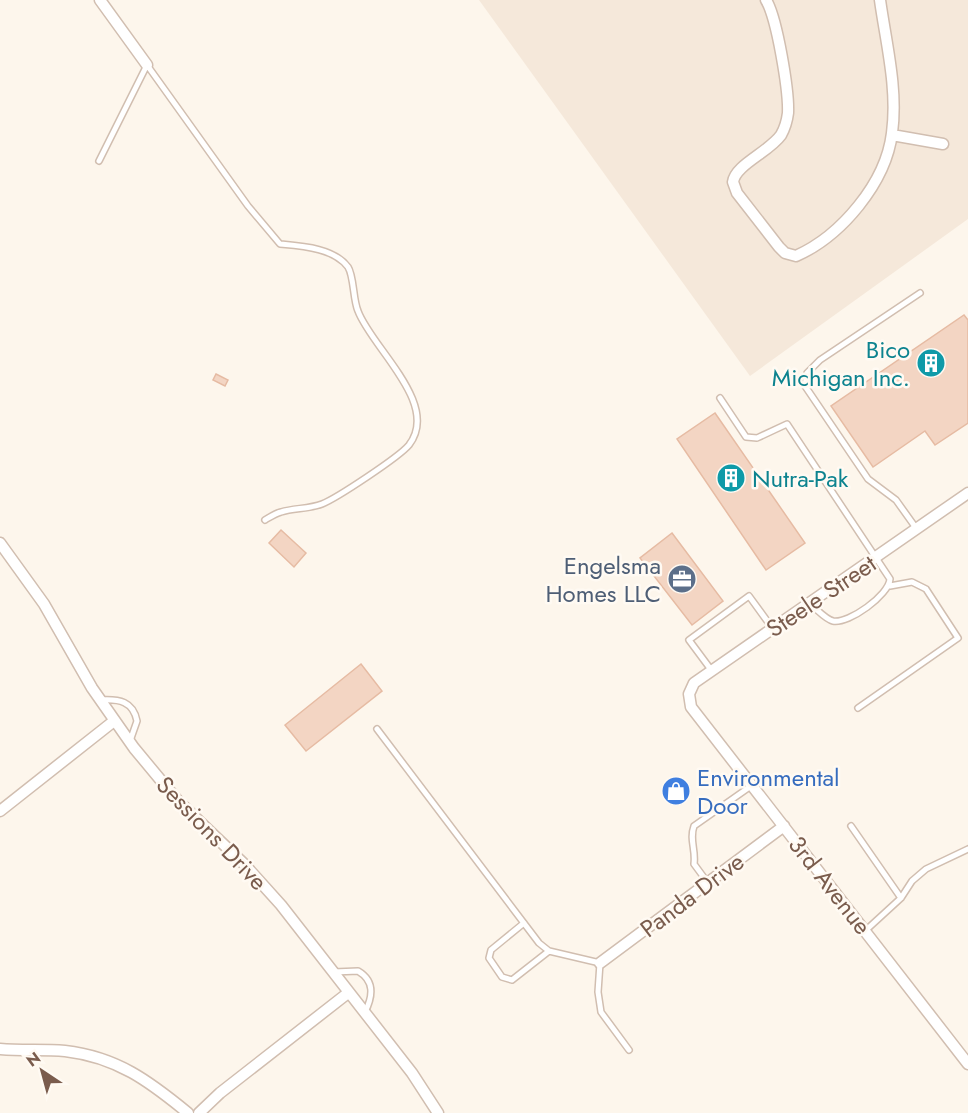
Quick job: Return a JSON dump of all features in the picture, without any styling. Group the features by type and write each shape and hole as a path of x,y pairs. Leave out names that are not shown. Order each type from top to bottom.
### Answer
{"street":[{"path":"100,0 147,65"},
{"path":"766,0 776,25 788,116 782,134 762,154 737,171 733,182 737,193 779,247 790,255 803,253 832,232 861,204 885,160 892,135 893,94 880,0"},
{"path":"892,135 943,144"},
{"name":"Steele Street","path":"691,707 689,694 694,683 968,493"},
{"name":"Sessions Drive","path":"0,543 44,604 100,700 129,742 178,801 273,895 412,1073 438,1113"},
{"name":"3rd Avenue","path":"691,707 968,1064"},
{"path":"0,811 114,722"},
{"name":"Panda Drive","path":"600,963 784,826"},
{"path":"199,1113 234,1081 348,993"},
{"path":"0,1049 65,1051 100,1058 141,1077 188,1113"}],"lane":[{"path":"99,161 147,65 248,206 280,244 303,246 335,255 349,268 358,313 407,388 416,408 416,430 410,444 396,457 322,504 280,512 265,520"},
{"path":"917,530 896,500 868,479 806,386 807,373 820,360 920,293"},
{"path":"720,398 746,437 757,438 787,424 890,579 890,586"},
{"path":"810,604 831,621 845,621 881,596 890,586 912,582 926,589 958,638 858,708"},
{"path":"712,671 689,640 749,596 773,629"},
{"path":"100,700 123,701 132,708 137,725 129,742"},
{"path":"377,729 539,943 549,951 600,963 598,992 601,1012 630,1050"},
{"path":"708,883 694,864 696,851 690,836 694,826 752,785"},
{"path":"851,826 901,898"},
{"path":"865,931 901,898 912,881 926,869 968,849"},
{"path":"524,923 491,950 489,958 502,977 512,980 549,951"},
{"path":"333,972 357,971 369,980 371,996 364,1013"}],"shaded area":[{"path":"479,0 968,0 968,219 750,376"}],"building":[{"name":"Bico Michigan Inc.","path":"964,315 968,320 968,423 935,445 925,431 873,467 831,406"},
{"path":"216,374 228,380 225,386 213,380"},
{"name":"Nutra-Pak","path":"715,413 805,543 766,570 677,439"},
{"path":"281,530 306,553 294,567 269,543"},
{"name":"Engelsma Homes LLC","path":"672,533 723,601 692,625 640,558"},
{"path":"361,664 382,691 306,751 285,725"}],"place":[{"name":"Bico Michigan Inc.","path":"931,363"},
{"name":"Nutra-Pak","path":"731,478"},
{"name":"Engelsma Homes LLC","path":"682,579"},
{"name":"Environmental Door","path":"676,791"}]}
